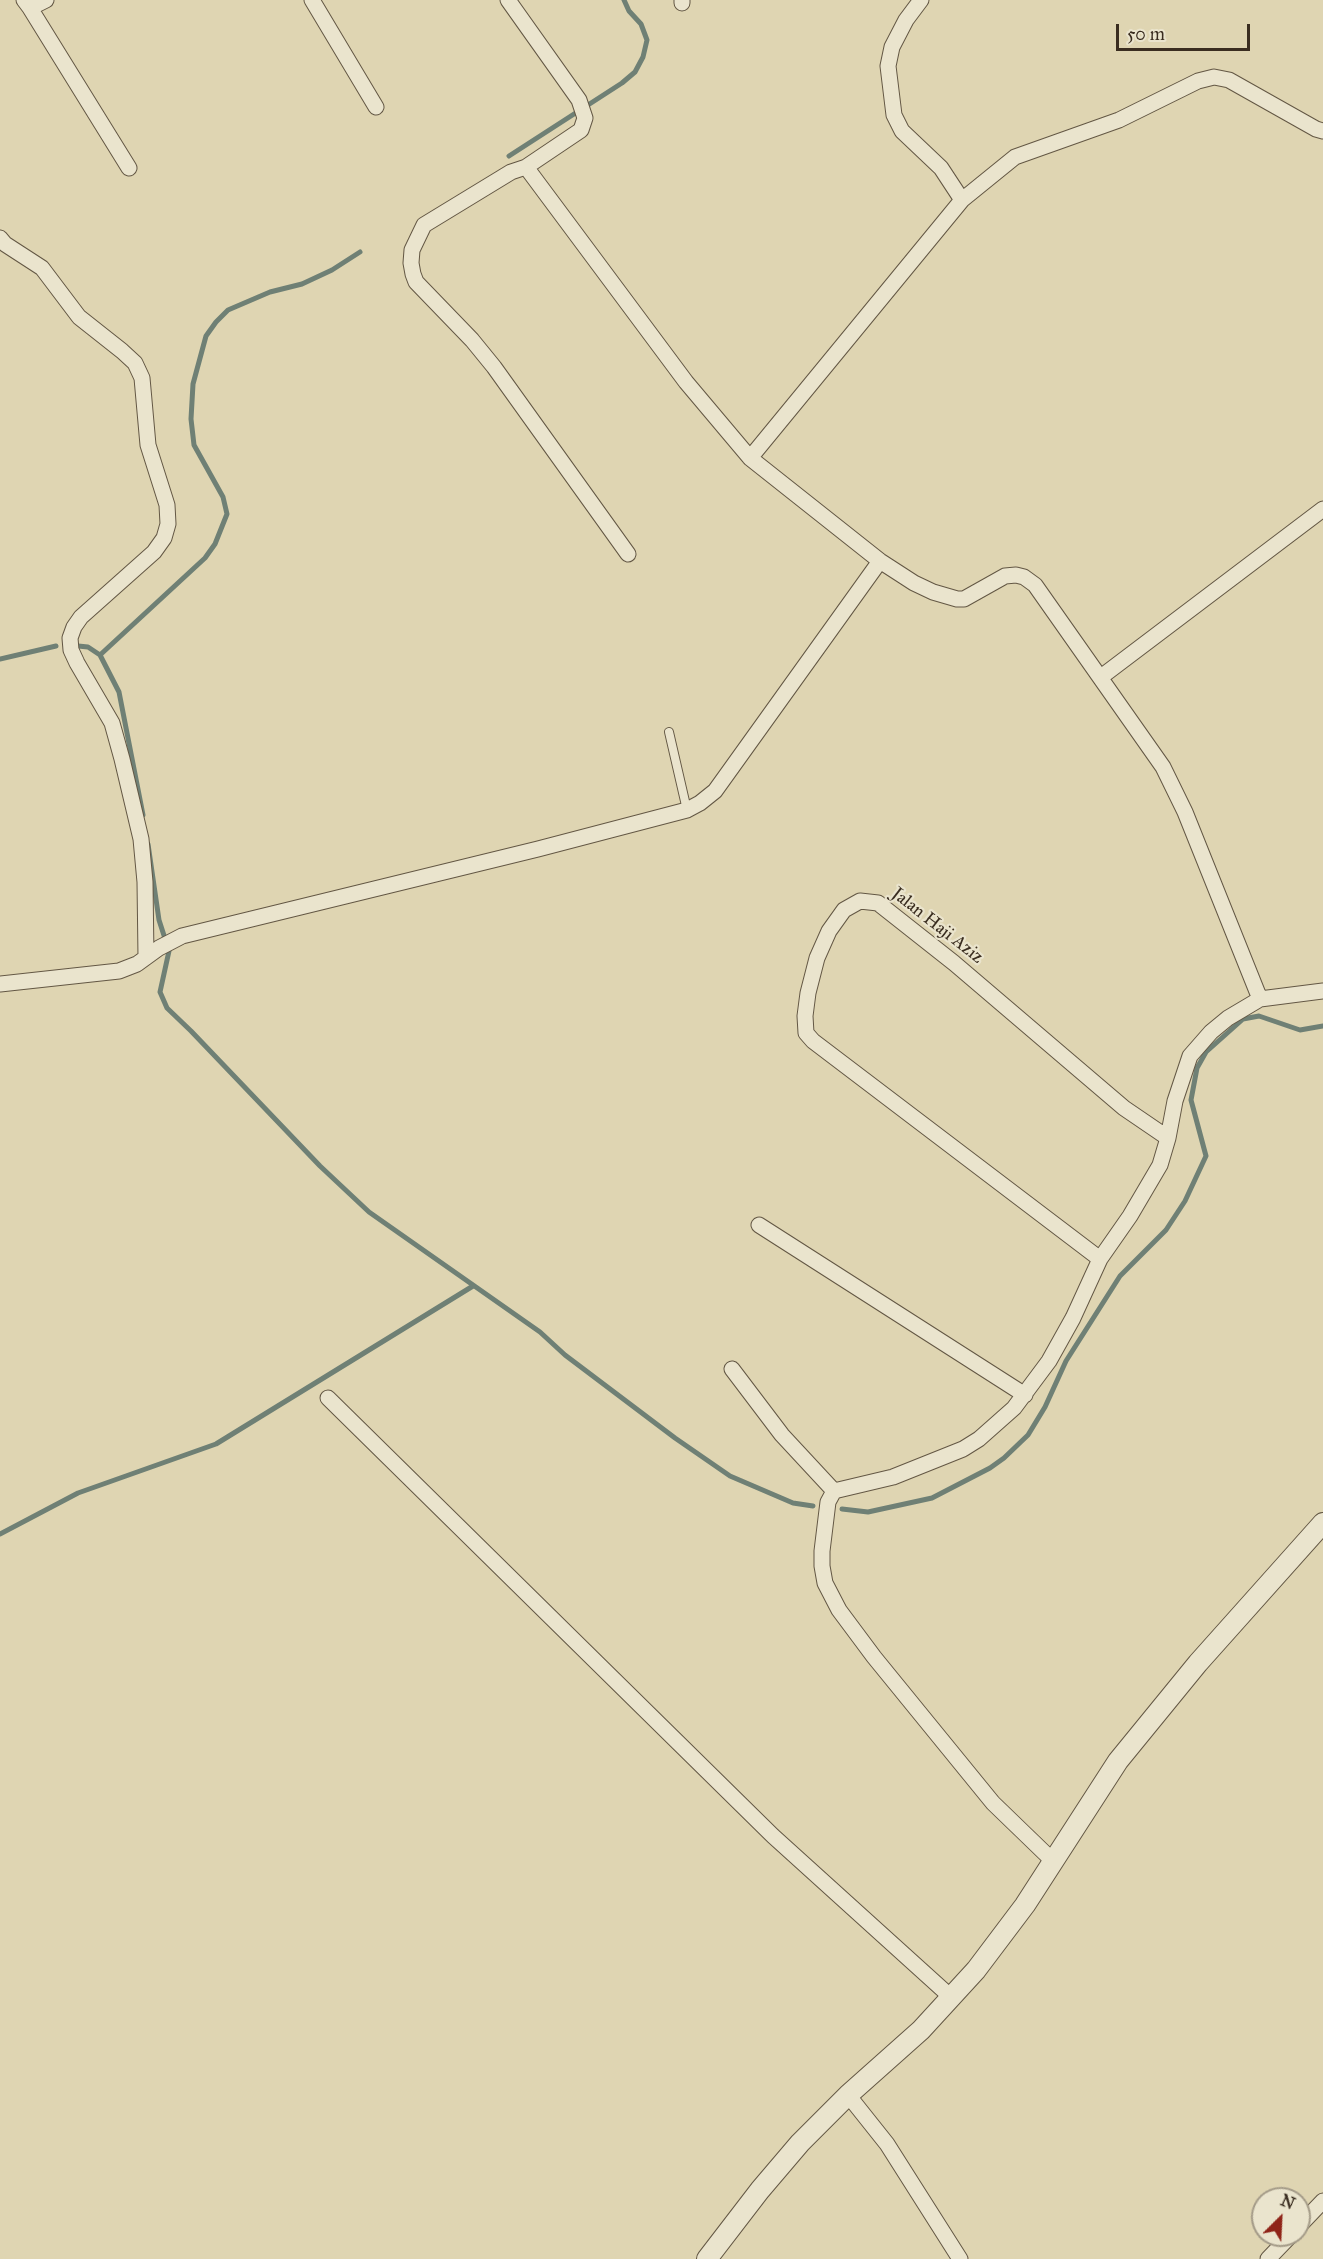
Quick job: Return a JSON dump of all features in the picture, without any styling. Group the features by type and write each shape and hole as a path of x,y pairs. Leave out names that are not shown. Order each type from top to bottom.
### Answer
{"street":[{"path":"46,0 27,4 129,168"},
{"path":"312,0 376,107"},
{"path":"508,0 579,100 585,118 581,130 526,168 511,172 424,225 412,250 413,274 416,282 472,340 494,367 628,554"},
{"path":"921,0 906,20 892,46 888,66 894,115 902,131 941,168 962,200"},
{"path":"750,458 962,200 1015,157 1119,120 1198,81 1214,77 1229,80 1323,131"},
{"path":"526,168 686,382 750,458 880,561 914,583 933,592 964,599 1005,576 1016,574 1035,585 1148,742 1177,794 1260,999"},
{"path":"0,238 5,244 42,268 79,317 135,363 142,378 148,445 167,505 168,524 164,538 154,552 81,617 70,638 71,650 77,663 112,723 122,759 141,839 145,882 146,957"},
{"path":"1101,677 1323,509"},
{"path":"0,984 119,971 137,964 159,948 182,936 538,849 687,810 700,804 715,791 880,561"},
{"name":"Jalan Haji Aziz","path":"1100,1259 813,1041 806,1033 805,1016 808,993 829,931 844,910 860,901 878,903 954,963 1124,1108 1168,1138"},
{"path":"1053,1861 993,1803 874,1657 839,1610 825,1583 822,1566 828,1502 834,1491 893,1477 963,1449 999,1423 1025,1395 1049,1361 1069,1326 1100,1259 1130,1216 1160,1165 1175,1101 1190,1056 1211,1032 1228,1018 1260,999 1323,992"},
{"path":"759,1226 1025,1395"},
{"path":"732,1369 782,1435 834,1491"},
{"path":"328,1398 773,1836 952,1998"},
{"path":"707,2259 783,2162 848,2095 921,2030 952,1998 1009,1928 1118,1761 1198,1663 1323,1523"},
{"path":"848,2095 887,2144 960,2259"},
{"path":"1311,2214 1323,2201"},
{"path":"1268,2259 1280,2247"}],"lane":[{"path":"669,732 687,810"}],"waterway":[{"path":"509,156 622,83 635,72 643,57 647,40 641,24 629,11 624,0"},
{"path":"100,655 205,558 215,544 227,514 223,497 194,445 191,419 193,384 206,336 228,310 270,292 302,284 332,270 360,252"},
{"path":"0,659 56,646"},
{"path":"78,646 88,647 100,655 119,692 143,815"},
{"path":"148,844 159,920 169,951 160,992 167,1008 320,1166 369,1212 540,1332 565,1355 675,1438 730,1476 793,1503 813,1506"},
{"path":"842,1509 868,1512 932,1498 990,1468 1028,1435 1045,1407 1066,1361 1120,1276 1166,1230 1185,1201 1206,1156 1191,1100 1197,1068 1206,1052 1243,1019 1259,1016 1300,1030 1323,1026"},
{"path":"0,1534 78,1493 216,1444 473,1286"}]}
